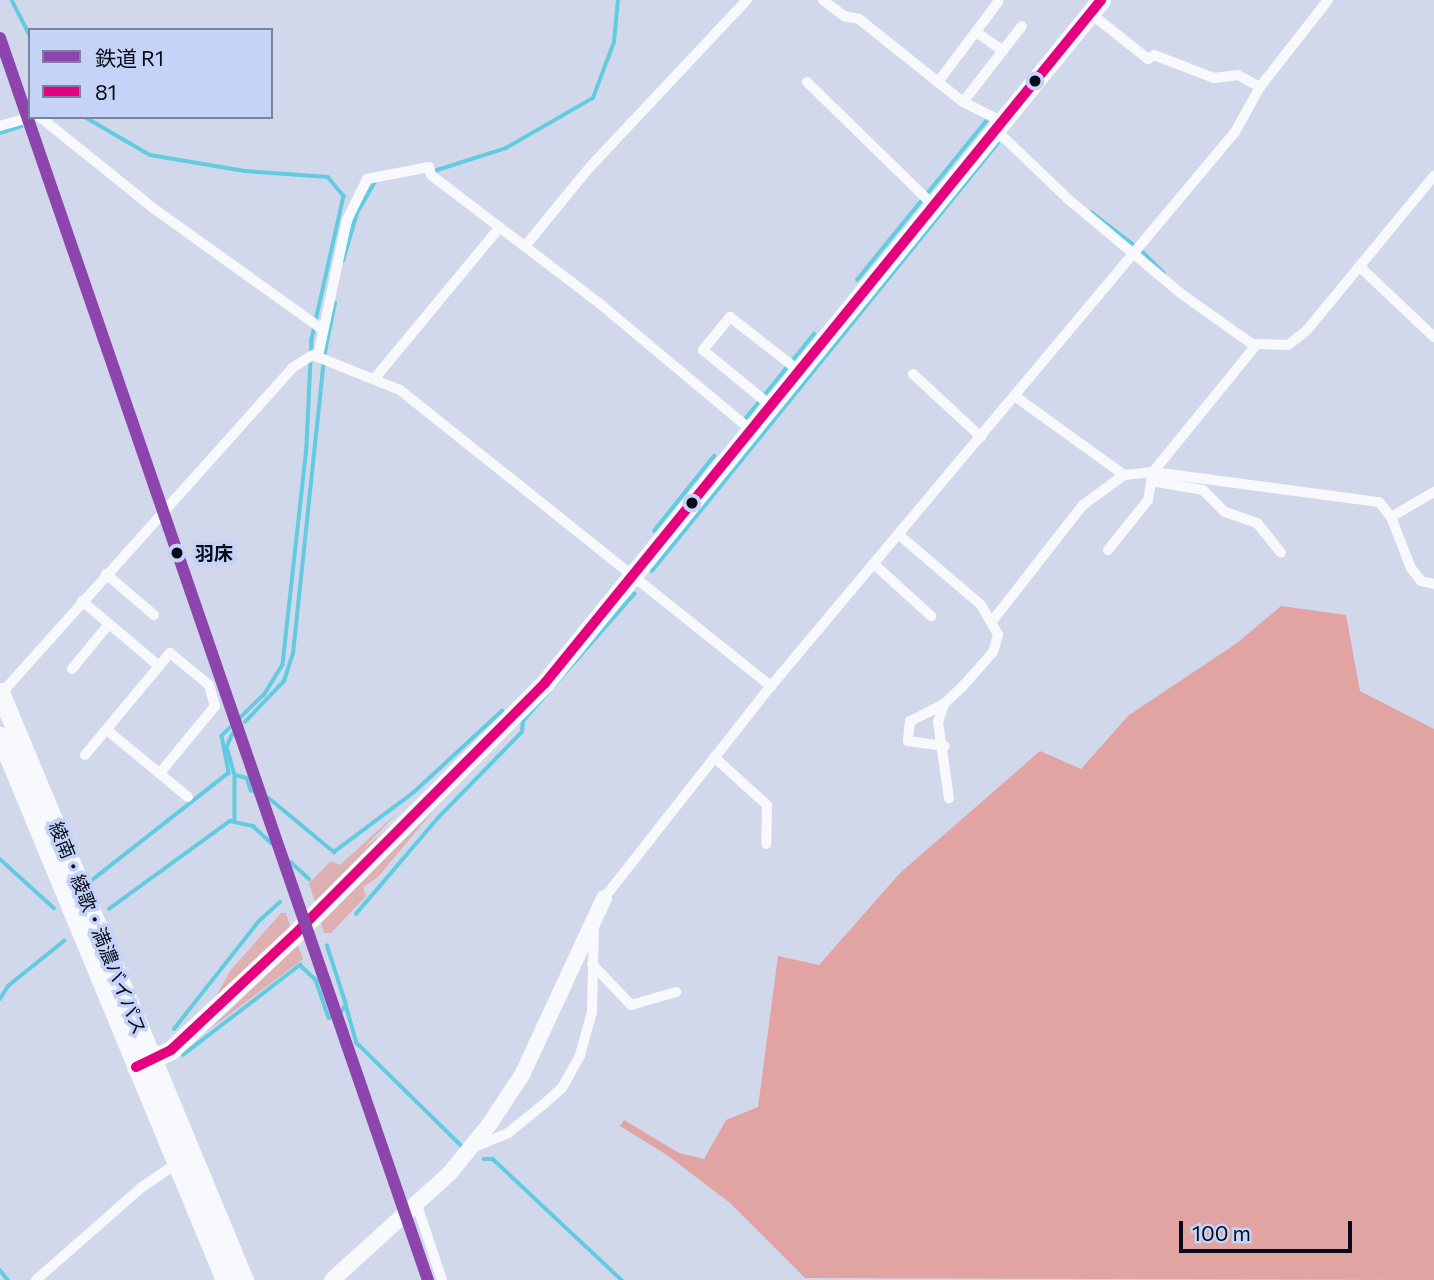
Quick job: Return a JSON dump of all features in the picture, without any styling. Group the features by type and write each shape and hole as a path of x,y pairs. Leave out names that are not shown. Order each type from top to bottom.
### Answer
{"highway":[{"path":"145,1064 182,1040 317,913 508,724 634,576 751,430 764,401 792,366 928,200 998,125 1095,6"},
{"name":"綾南・綾歌・満濃バイパス","path":"0,693 145,1064 176,1164 225,1280"},
{"name":"綾南・綾歌・満濃バイパス","path":"0,736 244,1280"}],"street":[{"path":"526,245 589,169 747,0"},
{"path":"824,0 844,16 859,19 963,102 998,125 1068,199 1136,253 1183,295 1255,346 1288,345 1307,330 1434,176"},
{"path":"332,1280 417,1205 471,1148 522,1075 599,904 771,687 1235,132 1260,87 1328,0"},
{"path":"938,82 998,2"},
{"path":"1095,6 1148,59 1154,55 1214,78 1238,75 1260,87"},
{"path":"963,102 1023,26"},
{"path":"976,32 1003,51"},
{"path":"807,82 928,200"},
{"path":"0,126 28,118"},
{"path":"42,119 153,208 246,271 316,327"},
{"path":"318,356 316,327 347,220 367,179 431,172 500,228 526,245 751,430"},
{"path":"375,378 500,228"},
{"path":"1360,267 1434,337"},
{"path":"764,401 703,350 730,317 792,366"},
{"path":"1108,550 1148,500 1152,476 1255,346"},
{"path":"0,693 292,368 318,356 400,390 771,687"},
{"path":"912,374 981,437"},
{"path":"1016,397 1124,475 1359,497 1379,502 1391,517 1411,568 1422,581 1434,584"},
{"path":"993,620 1083,505 1124,475"},
{"path":"1152,476 1203,490 1225,512 1257,523 1281,553"},
{"path":"1391,517 1434,492"},
{"path":"898,534 993,620 998,635 993,652 944,705 910,721 908,740 944,746"},
{"path":"875,565 931,616"},
{"path":"106,574 154,615"},
{"path":"82,601 159,666"},
{"path":"72,668 109,624"},
{"path":"85,755 170,653 209,685 215,706 160,773"},
{"path":"944,705 938,722 944,746 949,798"},
{"path":"107,730 188,797"},
{"path":"714,757 767,805 766,844"},
{"path":"471,1148 508,1133 562,1088 582,1052 592,1012 592,964 599,904"},
{"path":"592,964 631,1005 676,992"},
{"path":"36,1280 142,1186 176,1164"},
{"path":"417,1205 442,1280"}],"shaded area":[{"path":"1281,606 1346,615 1360,691 1434,729 1434,1280 805,1278 730,1203 667,1155 620,1126 624,1120 679,1153 704,1159 726,1120 758,1107 778,956 819,965 900,873 1040,751 1081,769 1129,715 1237,643"},
{"path":"414,808 315,902 309,883 331,861 340,865 398,812 364,848"},
{"path":"434,810 378,877 363,887 366,896 331,933 324,933 321,923"},
{"path":"281,913 286,913 291,929 211,1005 230,971"},
{"path":"298,945 303,959 210,1029"}],"waterway":[{"path":"12,0 28,31"},
{"path":"431,172 506,148 593,98 614,42 618,0"},
{"path":"88,119 150,155 245,171 328,177 344,196 312,339 307,447 283,665 264,695 222,736 229,773 93,880"},
{"path":"857,280 986,121"},
{"path":"0,133 21,126"},
{"path":"652,571 998,143"},
{"path":"343,261 357,213 375,182"},
{"path":"1091,212 1134,245"},
{"path":"1143,252 1164,273"},
{"path":"245,722 284,681 293,654 325,352 335,303"},
{"path":"746,418 814,334"},
{"path":"654,531 714,456"},
{"path":"356,914 438,818 522,732 523,721 634,594"},
{"path":"269,798 334,852 413,793 502,711"},
{"path":"233,734 227,747 235,775 235,820"},
{"path":"235,775 247,778 251,790 258,793"},
{"path":"109,909 230,821 253,826 271,843"},
{"path":"0,859 54,908"},
{"path":"291,862 309,879"},
{"path":"174,1029 259,921 280,902"},
{"path":"0,999 8,986 64,941"},
{"path":"183,1055 300,965 316,980 329,1018 339,1014 346,1005 327,946"},
{"path":"346,1005 357,1043 463,1147"},
{"path":"484,1159 493,1159 622,1280"},
{"path":"0,1270 8,1280"}],"rail line":[{"name":"R1","path":"0,38 428,1280"}],"transit line":[{"name":"81","path":"136,1067 171,1050 294,935 545,683 1101,0"}],"place":[{"name":"羽床","path":"177,553"}]}
